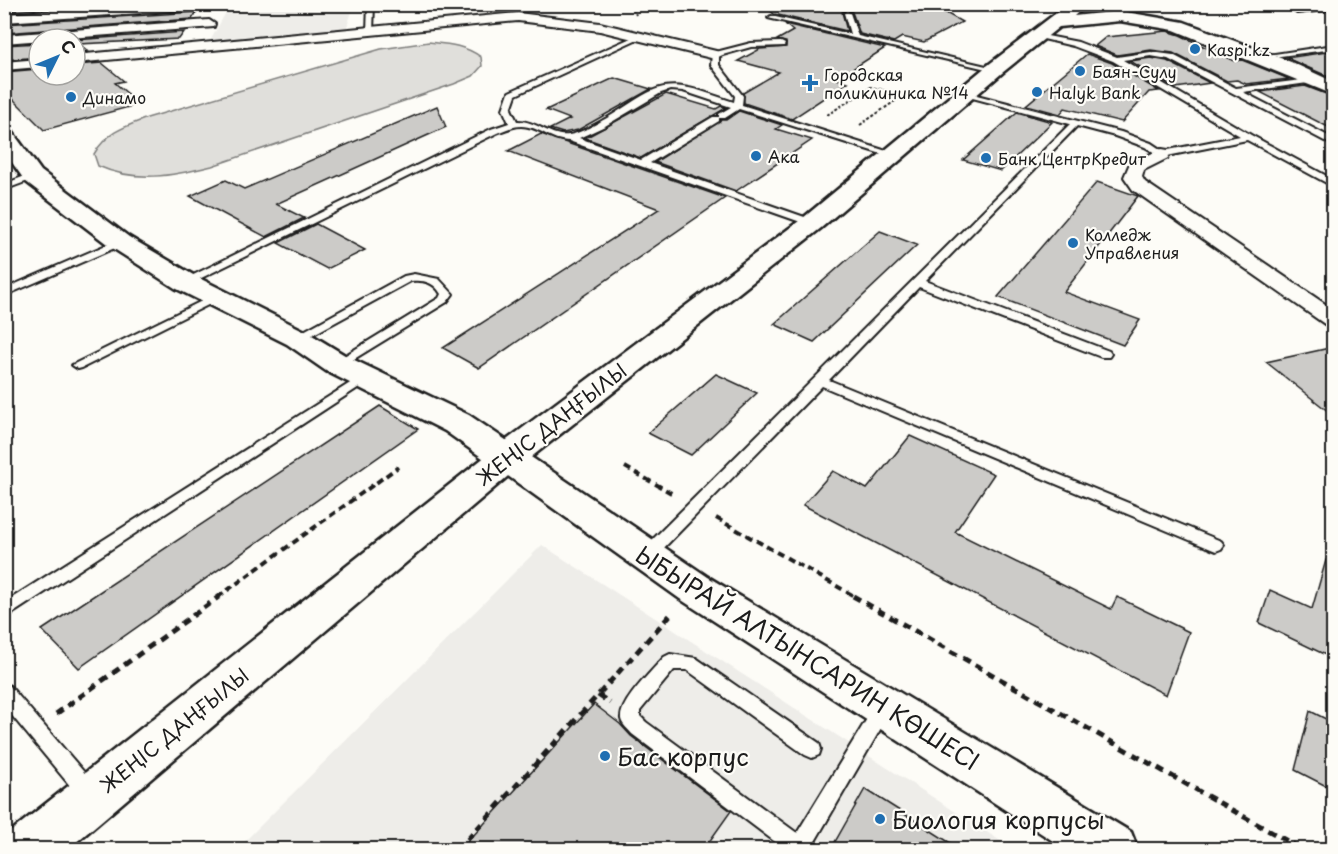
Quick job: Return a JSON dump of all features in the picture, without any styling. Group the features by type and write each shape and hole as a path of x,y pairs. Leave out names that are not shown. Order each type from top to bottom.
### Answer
{"main road":[{"path":"1159,4 1334,89"},
{"name":"ЖЕҢІС ДАҢҒЫЛЫ","path":"28,849 508,457 812,223 1054,23 1070,7"},
{"path":"1054,23 1120,16 1179,26 1310,78"},
{"name":"ЫБЫРАЙ АЛТЫНСАРИН КӨШЕСІ","path":"4,134 33,176 120,242 185,282 297,338 337,364 457,423 694,588 1113,849"}],"street":[{"path":"4,18 218,4 197,48"},
{"path":"87,58 518,17 600,27 715,55"},
{"path":"4,39 209,24"},
{"path":"4,66 27,64"},
{"path":"1162,154 1136,167 1133,177 1139,186 1334,320"}],"lane":[{"path":"370,32 371,4"},
{"path":"1291,4 1297,7 1297,12 1334,7"},
{"path":"847,13 855,37"},
{"path":"771,18 996,69"},
{"path":"514,124 507,109 512,94 640,36"},
{"path":"1037,36 1075,44 1116,59 1248,137 1334,184"},
{"path":"738,106 739,96 715,66 715,55 751,45 781,44"},
{"path":"1265,56 1334,47"},
{"path":"1116,59 1161,54 1334,143"},
{"path":"1234,91 1310,78"},
{"path":"570,138 584,133 658,91 670,88 684,89 894,154"},
{"path":"968,94 1118,134 1148,145 1162,154 1248,137"},
{"path":"643,163 738,106"},
{"path":"647,555 1075,123"},
{"path":"185,282 484,136 514,124 527,124 555,137 570,138 812,223"},
{"path":"4,186 33,176"},
{"path":"4,293 120,242"},
{"path":"297,338 408,278 420,276 434,280 444,288 447,294 443,300 337,364"},
{"path":"917,282 1106,354"},
{"path":"78,365 216,297"},
{"path":"4,612 366,377"},
{"path":"819,380 1216,545"},
{"path":"812,749 690,663 670,662 632,708 630,719 639,728 799,848 885,705"},
{"path":"4,692 92,797"}],"path":[{"path":"820,116 828,114 871,87 904,95 841,138"},
{"path":"625,466 1303,849"},
{"path":"4,751 398,467"},
{"path":"458,849 694,588"}],"shaded area":[{"path":"230,5 354,5 346,30 209,43"},
{"path":"429,42 469,50 481,57 482,66 473,76 454,84 212,166 169,175 140,176 126,175 98,166 94,154 110,135 147,118 381,49"},
{"path":"542,545 1013,849 236,850"}],"building":[{"path":"17,4 112,4 8,11"},
{"path":"763,4 930,4 962,22 924,42 902,37 894,42 860,34 852,12 848,9 842,12 847,31 774,14"},
{"path":"197,12 192,19 85,27 27,27 27,31 4,33 4,24"},
{"path":"785,24 885,48 837,79 848,82 792,119 744,103 743,93 779,72 738,61 760,49 786,47 786,42 777,40 793,31"},
{"path":"1167,31 1234,61 1242,60 1289,79 1246,84 1237,80 1227,81 1173,53 1151,50 1117,55 1095,46 1106,37"},
{"path":"184,32 179,39 87,44 87,39"},
{"path":"27,44 27,58 4,60 4,45"},
{"path":"1334,51 1334,79 1286,58"},
{"path":"1087,54 1112,63 1159,91 1149,92 1122,122 1065,108 1060,114 1026,105"},
{"path":"1151,58 1167,61 1210,83 1176,88 1130,61"},
{"name":"Динамо","path":"102,63 124,81 115,83 140,104 44,130 4,90 4,72 27,70 27,87 87,87 87,64"},
{"path":"614,78 651,89 578,130 563,133 550,129 570,119 546,110"},
{"path":"1305,86 1334,97 1334,130 1260,92"},
{"path":"666,94 716,109 721,106 726,108 641,158 585,138"},
{"path":"437,106 446,127 276,204 304,218 266,237 190,196 226,180 244,189"},
{"path":"739,111 782,125 776,129 812,140 736,191 655,162 721,120 726,120"},
{"path":"1017,112 1052,122 1001,171 963,160"},
{"path":"541,134 725,198 479,368 443,348 659,209 508,151"},
{"path":"1097,182 1138,196 1064,292 1140,320 1123,345 998,297"},
{"path":"316,224 365,250 327,269 278,243"},
{"path":"880,231 917,245 814,342 774,324"},
{"path":"1334,347 1334,416 1266,362"},
{"path":"716,374 757,393 691,455 648,433"},
{"path":"380,406 418,429 79,668 42,630"},
{"path":"910,436 994,474 955,532 1111,609 1117,597 1189,632 1166,695 803,505 833,471 867,489"},
{"path":"1326,560 1334,561 1334,659 1259,623 1270,590 1312,609"},
{"name":"Бас корпус","path":"594,704 620,724 631,736 731,811 704,849 461,849"},
{"path":"1310,711 1334,723 1334,790 1295,770"},
{"name":"Биология корпусы","path":"865,789 960,849 831,849"}],"place":[{"name":"Kaspi.kz","path":"1195,49"},
{"name":"Баян-Сулу","path":"1080,71"},
{"name":"Городская поликлиника №14","path":"810,83"},
{"name":"Halyk Bank","path":"1037,92"},
{"name":"Динамо","path":"71,97"},
{"name":"Ака","path":"756,156"},
{"name":"Банк ЦентрКредит","path":"986,158"},
{"name":"Колледж Управления","path":"1073,243"},
{"name":"Бас корпус","path":"605,756"},
{"name":"Биология корпусы","path":"880,819"}]}
